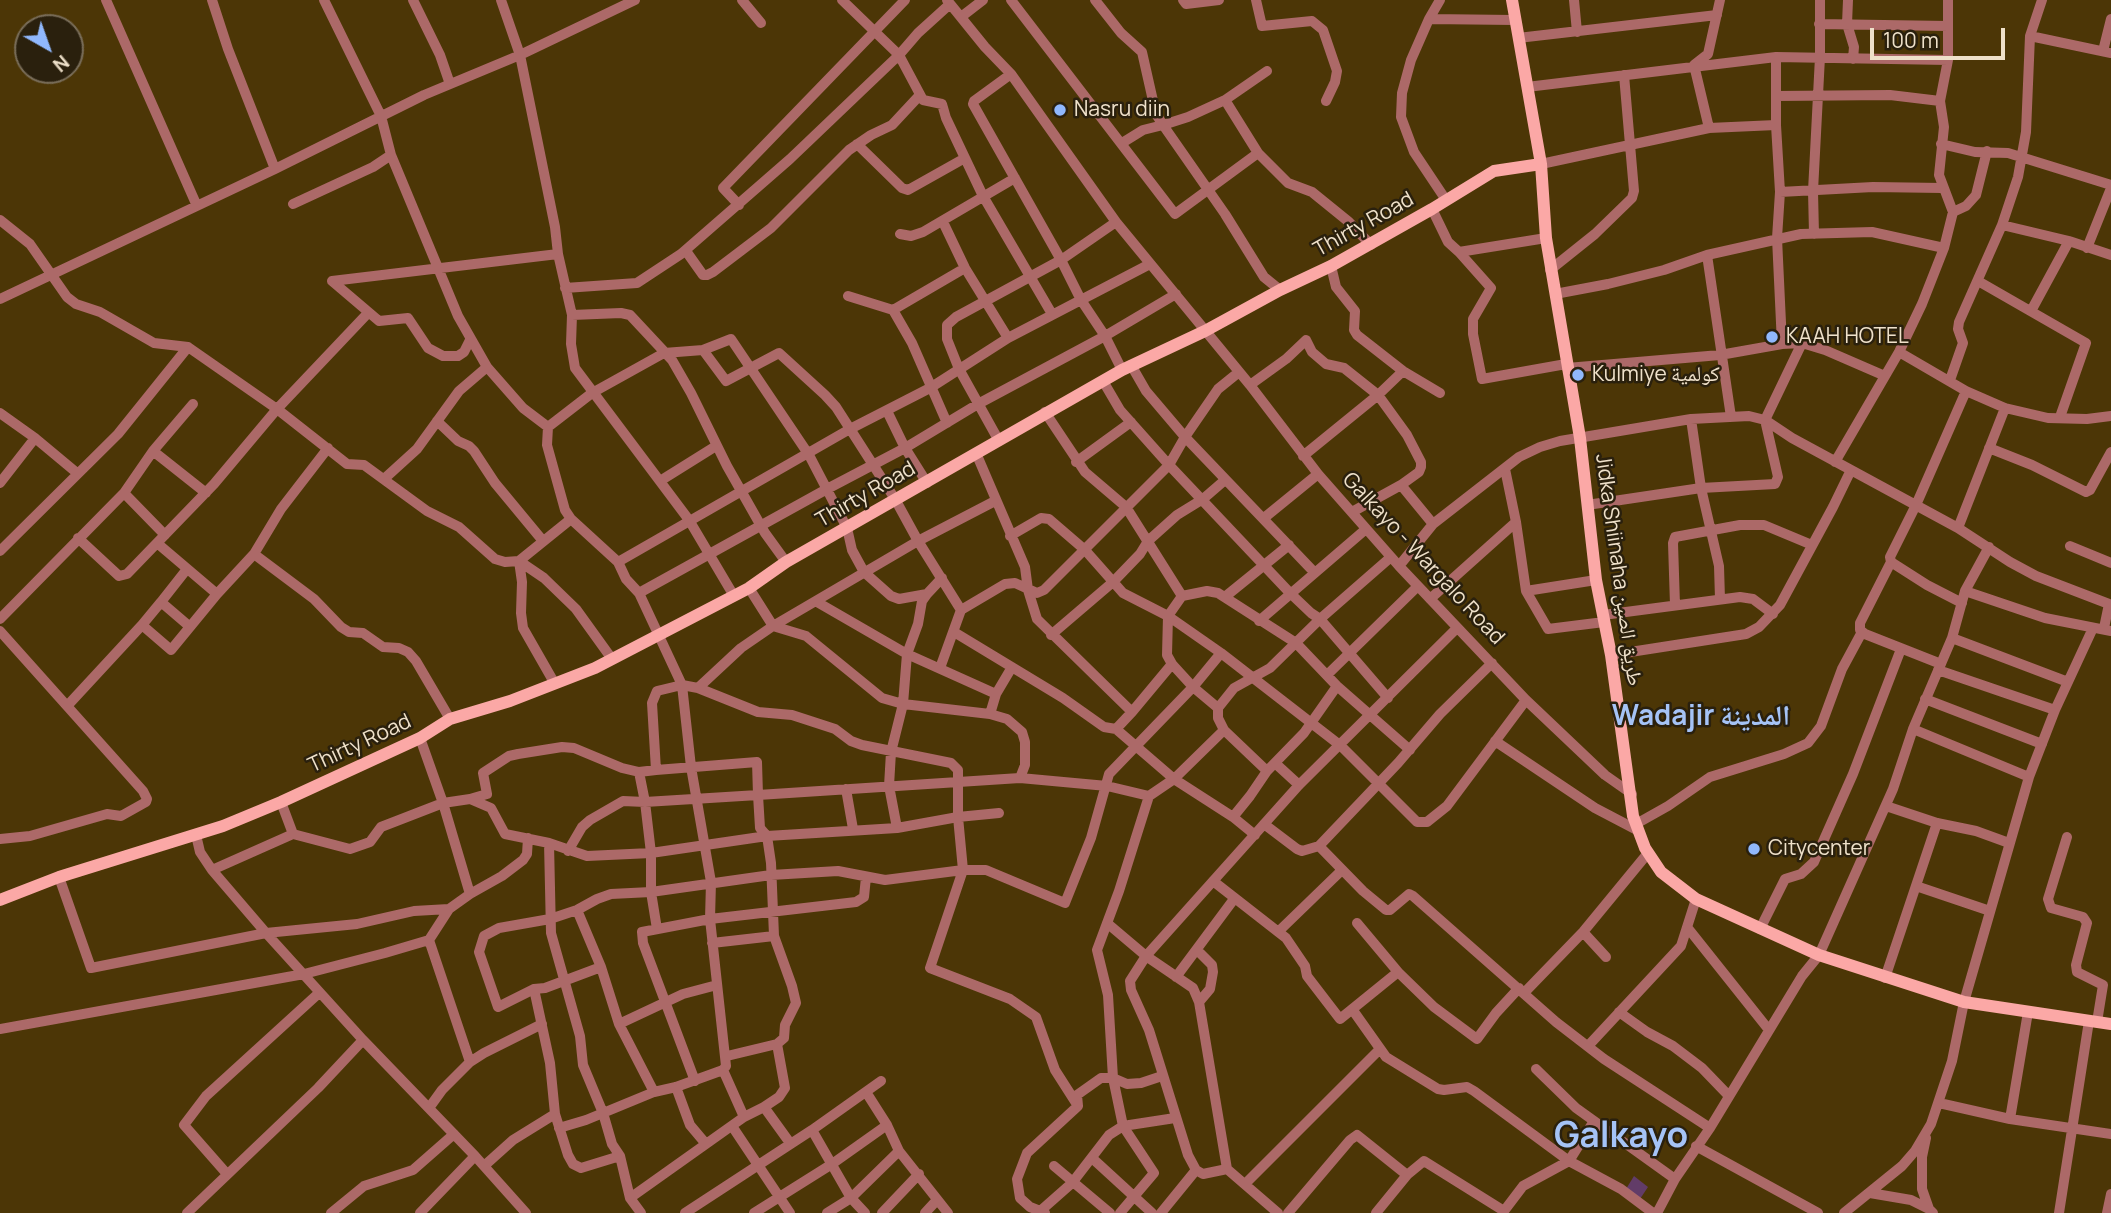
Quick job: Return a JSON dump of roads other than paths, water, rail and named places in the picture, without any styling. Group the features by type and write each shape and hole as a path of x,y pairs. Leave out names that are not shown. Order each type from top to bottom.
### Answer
{"main road":[{"name":"Jidka Shiinaha طريق الصين","path":"1512,0 1541,164 1550,270 1580,438 1596,580 1611,655 1636,827 1648,853 1661,872 1696,899 1819,955 1964,1002 2111,1024"},
{"name":"Thirty Road","path":"0,900 60,877 196,835 281,802 419,738 450,719 510,701 572,678 612,659 750,588 786,562 927,483 1045,412 1127,367 1205,331 1371,245 1494,171 1541,164"}],"street":[{"path":"106,0 197,206"},
{"path":"212,0 228,49 275,169"},
{"path":"324,0 381,116 391,155 436,268 470,340 486,367 523,408 548,427"},
{"path":"413,0 440,55 450,84"},
{"path":"501,0 520,55 555,227 558,254 572,315 575,368 689,520 734,596"},
{"path":"0,299 381,116 520,55 635,0"},
{"path":"741,0 761,23"},
{"path":"842,0 899,55 919,96 927,103 942,104 983,196 1052,314"},
{"path":"738,205 723,188 905,0"},
{"path":"961,17 983,0"},
{"path":"1011,0 1175,214 1258,153"},
{"path":"1183,0 1186,4 1219,0"},
{"path":"1256,0 1262,26 1312,21 1323,30 1337,71 1326,100"},
{"path":"1440,0 1411,60 1402,93 1401,117 1414,152 1446,200"},
{"path":"1574,0 1577,32"},
{"path":"1695,65 1708,54 1720,0"},
{"path":"1814,234 1813,191 1820,0"},
{"path":"1848,0 1847,24 1854,47 1853,59"},
{"path":"1835,462 1899,352 1922,304 1944,248 1953,212 1939,175 1944,127 1940,101 1948,60 1948,0"},
{"path":"1950,380 1963,346 1958,325 2003,225 2023,158 2028,108 2030,36 2042,0"},
{"path":"565,288 637,283 686,251 798,152 899,55 948,2"},
{"name":"Galkayo - Wargalo Road","path":"948,2 1011,74 1116,222 1250,385 1318,474 1398,566 1525,700 1605,775 1632,794"},
{"path":"1100,2 1121,33 1142,52 1156,114 1225,214 1264,277 1280,290"},
{"path":"1518,38 1717,15"},
{"path":"1429,19 1514,20"},
{"path":"2030,36 2107,52 2111,19"},
{"path":"1819,24 1948,26"},
{"path":"1527,87 1776,57 1948,60"},
{"path":"1776,57 1780,192 1777,238 1782,344"},
{"path":"1695,65 1709,128"},
{"path":"1122,143 1143,130 1188,117 1225,100 1267,71"},
{"path":"1011,74 974,100 973,104 1081,300 1127,367 1185,437 1314,572"},
{"path":"1550,270 1595,234 1632,198 1634,191 1624,75"},
{"path":"1776,96 1890,94 1940,101"},
{"path":"686,251 704,275 713,272 771,228 857,144 892,125 919,96"},
{"path":"1225,100 1258,153 1288,183 1312,192 1349,222 1371,245"},
{"path":"1541,164 1709,128 1776,125"},
{"path":"857,144 902,188 908,190 965,158"},
{"path":"1941,144 1975,152 2008,153 2111,187 2087,248"},
{"path":"1953,212 1966,206 1976,195 1987,151"},
{"path":"293,204 373,167 391,155"},
{"path":"900,234 911,236 943,222 1015,178"},
{"path":"1780,192 1873,187 1942,188"},
{"path":"1432,209 1448,242 1491,288 1473,319 1473,334 1482,379 1566,366 1720,355 1802,343 1885,376"},
{"path":"0,220 30,244 67,297 76,304 100,312 154,342 188,347 277,409 347,464 364,465 427,511 459,527 495,559 505,562 519,561 571,519"},
{"path":"943,222 965,268 1008,338"},
{"path":"999,441 959,369 947,339 947,325 956,317 1061,260 1116,222"},
{"path":"2003,225 2069,241 2111,256"},
{"path":"1555,294 1653,273 1707,255 1777,238 1872,232 1944,248"},
{"path":"1459,252 1546,239"},
{"path":"2031,311 2069,241"},
{"path":"470,340 464,352 458,356 443,356 428,348 408,318 379,321 332,281 558,254"},
{"path":"1707,255 1731,417"},
{"path":"618,562 850,429 930,388 1008,338 1150,264"},
{"path":"1331,266 1336,287 1355,311 1354,330 1357,335 1403,370 1440,393"},
{"path":"894,310 965,268"},
{"path":"1978,281 2087,346 2060,417"},
{"path":"639,593 905,448 978,404 1105,336 1176,294"},
{"path":"848,296 894,310 912,343 947,423"},
{"path":"78,538 119,576 127,574 206,493 277,409 369,313"},
{"path":"572,315 629,315 664,352 685,382 716,446 761,525 786,562"},
{"path":"559,1128 654,1092 723,1070 727,1056 712,943 711,882 691,766 682,685 639,593 626,579 618,562 571,519 562,500 547,445 548,427 592,393 664,352 704,350 731,339 808,455 848,528 852,550 864,572 891,596 899,599 927,594"},
{"path":"1250,385 1286,359 1306,340 1312,352 1326,364 1345,368 1378,395 1407,435 1421,462 1419,472 1352,512"},
{"path":"1587,505 1700,488 1777,482 1765,420 1802,343"},
{"path":"0,551 118,434 188,347"},
{"path":"704,350 726,381 779,353 836,407 961,610"},
{"path":"1899,352 1966,391 2005,408 2048,418 2111,416"},
{"path":"384,479 417,449 459,391 486,367"},
{"path":"1303,456 1378,395 1403,370"},
{"path":"940,668 961,610 1005,584 1015,583 1037,593 1044,590 1169,465 1218,390 1239,372"},
{"path":"1103,381 1130,422 1290,593 1320,619 1388,698"},
{"path":"1495,741 1595,808 1636,827 1710,777 1784,754 1808,743 1821,726 1842,669 1862,632 1860,623 1891,562 1890,557 1966,391"},
{"path":"0,619 124,493 153,451 193,404"},
{"path":"1958,527 2005,408"},
{"path":"887,411 905,448 927,483"},
{"path":"1045,412 1084,472 1126,507 1182,596"},
{"path":"0,414 35,438 77,473"},
{"path":"1398,566 1433,524 1519,457 1539,447 1691,419 1749,416 1765,420 1835,462 1958,527 2036,576 2109,604 2107,629 2037,615 1965,591"},
{"path":"1691,419 1700,488 1719,566 1720,599"},
{"path":"437,421 458,441 474,451 495,483 543,541"},
{"path":"1076,462 1130,422"},
{"path":"0,483 35,438"},
{"path":"660,481 716,446"},
{"path":"142,625 170,650 216,594 254,554 281,509 328,448"},
{"path":"1989,448 2032,465 2086,492 2090,491 2111,452"},
{"path":"153,451 206,493"},
{"path":"976,453 1025,567 1028,590 1037,619 1132,712"},
{"path":"1505,469 1526,591 1548,629 1720,599 1753,599 1773,614"},
{"path":"1611,655 1746,634 1759,627 1780,605 1851,470"},
{"path":"1264,518 1318,474"},
{"path":"1051,635 1113,582 1140,554 1148,541 1177,515 1203,499 1225,480"},
{"path":"1401,485 1433,524"},
{"path":"124,493 165,535"},
{"path":"698,688 741,648 773,626 918,541 995,501"},
{"path":"1010,536 1041,518 1046,518 1085,550 1128,597 1168,616 1221,653 1341,746 1418,822 1427,822 1447,806 1525,700"},
{"path":"1430,599 1516,522"},
{"path":"1675,605 1673,539 1740,525 1765,525 1812,545"},
{"path":"1259,621 1366,528"},
{"path":"157,543 216,594"},
{"path":"1226,596 1289,545"},
{"path":"2070,546 2111,563"},
{"path":"1352,1009 1386,1057 1438,1088 1444,1090 1467,1087 1475,1091 1569,1161 1621,1189 1655,1213 1802,976 1819,955 1886,806 1913,729 1952,638 1965,591 1989,547"},
{"path":"254,554 314,599 341,627 349,632 363,633 383,646 408,652 450,719"},
{"path":"1267,772 1224,730 1218,718 1218,708 1234,688 1270,668 1320,619 1391,557"},
{"path":"519,561 544,578 576,609 612,659"},
{"path":"519,561 523,628 555,684"},
{"path":"1891,562 1962,603"},
{"path":"68,705 142,625 187,569"},
{"path":"897,828 889,786 891,752 903,704 907,654 918,624 922,601 942,578"},
{"path":"1526,591 1596,580"},
{"path":"1327,675 1418,586"},
{"path":"750,588 773,626 801,633 882,698 903,704 990,714 1007,719 1022,732 1027,751 1020,778"},
{"path":"1218,708 1193,687 1172,664 1166,648 1168,616 1182,596 1207,591 1226,596 1259,621 1296,643 1337,686 1410,750"},
{"path":"817,601 907,654 996,694"},
{"path":"161,602 190,626"},
{"path":"1227,1169 1203,1174 1196,1170 1188,1155 1149,1030 1130,981 1146,956 1299,785 1457,628"},
{"path":"1844,1213 1902,1166 1927,1131 1939,1103 1958,1037 1964,1002 2029,777 2054,710 2092,628"},
{"path":"0,631 146,794 146,802 121,816 107,814 30,836 0,839"},
{"path":"954,632 1063,698 1104,727 1116,729 1174,779 1233,817 1255,835"},
{"path":"1862,632 1939,667 2054,710"},
{"path":"1952,638 2068,682"},
{"path":"1760,929 1785,879 1801,874 1814,862 1853,774 1901,649"},
{"path":"601,967 545,988 534,989 498,1007 479,952 480,943 484,936 499,928 550,919 611,894 652,892 771,875 838,871 885,880 963,870 986,870 1065,903 1091,838 1109,774 1193,687 1221,653"},
{"path":"1264,824 1302,851 1319,846 1410,750 1440,714 1492,663"},
{"path":"1116,729 1172,664"},
{"path":"990,714 996,694 1012,667"},
{"path":"656,770 652,702 656,691 682,685 698,688 758,712 792,715 835,729 851,741 891,752 951,763 958,770 956,783 963,870 930,968 1010,999 1036,1017 1055,1070 1078,1107"},
{"path":"1233,817 1267,772 1311,724 1337,686"},
{"path":"1925,699 2042,744"},
{"path":"1913,729 2029,777"},
{"path":"1120,1213 1154,1173 1123,1126 1113,1078 1108,995 1097,950 1149,796 1174,779 1224,730"},
{"path":"419,738 443,803 470,894"},
{"path":"212,870 293,834 350,849 370,842 381,827 443,803 486,794 483,773 509,756 518,754 562,747 574,748 622,768 639,772 757,762 760,828 767,836 774,936 796,1003 785,1025 784,1038 777,1044 727,1056"},
{"path":"1275,763 1299,785"},
{"path":"639,772 651,853 657,929"},
{"path":"568,851 582,827 623,801 645,802 1020,778 1107,786 1149,796"},
{"path":"846,789 853,830"},
{"path":"470,799 491,808 505,834 549,843 587,856 651,853 767,836 897,828 999,813"},
{"path":"281,802 293,834"},
{"path":"1886,806 2009,843"},
{"path":"1885,978 1937,823"},
{"path":"196,835 200,852 212,870 266,933 526,1213"},
{"path":"2059,1213 2071,1128 2103,985 2077,972 2076,965 2087,923 2083,917 2051,908 2048,899 2067,837"},
{"path":"0,1029 304,974 429,940 449,909 523,860 527,854 528,838"},
{"path":"549,843 551,933 580,1036 583,1065 603,1113 612,1144 620,1156 630,1198 641,1213"},
{"path":"1319,846 1386,910 1391,910 1409,894 1413,896 1556,1022 1604,1059 1710,1128"},
{"path":"1357,923 1398,972 1434,1007 1477,1039 1496,1013 1583,932 1648,853"},
{"path":"1279,931 1342,870"},
{"path":"60,877 91,968 266,933 357,924 414,911 449,909"},
{"path":"695,1080 641,937 642,932 710,919 856,902 864,897 866,877"},
{"path":"1213,881 1286,938 1305,966 1307,976 1340,1019 1398,972"},
{"path":"1916,886 1990,911"},
{"path":"1176,977 1234,899"},
{"path":"1588,1046 1681,946 1696,899"},
{"path":"577,910 601,967 619,1024 654,1092"},
{"path":"1107,923 1146,956 1193,988 1199,1002 1227,1169 1278,1213"},
{"path":"1687,927 1769,1030"},
{"path":"1583,932 1606,957"},
{"path":"712,943 774,936"},
{"path":"429,940 470,1062"},
{"path":"1197,950 1212,965 1213,972 1210,989 1199,1002"},
{"path":"619,1024 683,994 717,985"},
{"path":"534,989 550,1063 555,1114 568,1155 577,1167 582,1168 620,1156"},
{"path":"227,1174 184,1125 206,1096 319,993"},
{"path":"2010,1118 2028,1012"},
{"path":"1619,1013 1673,1046 1702,1068 1729,1096"},
{"path":"429,1108 442,1090 470,1062 542,1024"},
{"path":"187,1213 318,1088 363,1040"},
{"path":"630,1198 744,1117 779,1097 785,1088 777,1044"},
{"path":"1245,1184 1379,1050"},
{"path":"1536,1069 1576,1108 1675,1179"},
{"path":"723,1070 744,1117"},
{"path":"1078,1107 1077,1095 1101,1078 1113,1078 1127,1084 1141,1083 1162,1076"},
{"path":"685,1213 881,1081"},
{"path":"676,1087 690,1125 706,1144"},
{"path":"866,1092 887,1125 899,1151 948,1213"},
{"path":"1939,1103 2010,1118 2111,1134"},
{"path":"764,1107 790,1143"},
{"path":"1078,1107 1027,1153 1021,1164 1017,1179 1020,1198 1041,1212 1072,1183 1108,1135 1123,1126 1175,1118"},
{"path":"484,1166 513,1140 555,1114"},
{"path":"1376,1213 1407,1175 1424,1161 1503,1212 1523,1186 1569,1161 1594,1121"},
{"path":"754,1213 832,1164 887,1125"},
{"path":"732,1126 790,1213"},
{"path":"812,1130 851,1198 865,1213"},
{"path":"1927,1131 1921,1173 1922,1189 1931,1211"},
{"path":"331,1213 364,1186 414,1170 454,1134"},
{"path":"1287,1213 1357,1135 1407,1175"},
{"path":"1696,1146 1818,1213"},
{"path":"827,1213 851,1198 899,1151"},
{"path":"420,1213 475,1156"},
{"path":"1092,1158 1152,1213"},
{"path":"1054,1166 1110,1213"},
{"path":"1161,1213 1196,1170"},
{"path":"882,1213 919,1174"},
{"path":"1870,1192 1910,1200 1931,1211"},
{"path":"2107,1213 2111,1194"},
{"path":"925,1213 937,1200"}],"place":[{"name":"Nasru diin","path":"1060,110"},
{"name":"KAAH HOTEL","path":"1772,337"},
{"name":"Kulmiye كولمية","path":"1578,375"},
{"name":"Citycenter","path":"1754,849"}],"district":[{"name":"Wadajir المدينة","path":"1701,717"},
{"name":"Galkayo","path":"1621,1137"}]}
